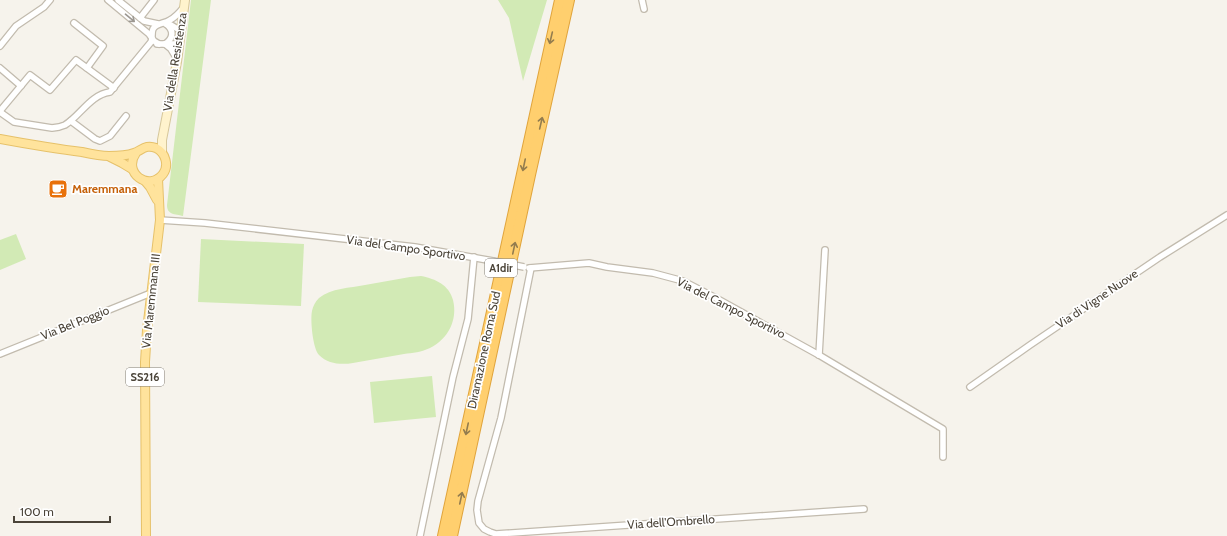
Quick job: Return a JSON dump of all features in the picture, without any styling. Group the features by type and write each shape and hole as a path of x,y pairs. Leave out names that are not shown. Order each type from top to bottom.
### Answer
{"highway":[{"name":"Diramazione Roma Sud","path":"443,536 560,0"},
{"name":"Diramazione Roma Sud","path":"452,536 569,0"}],"main road":[{"name":"Via Maremmana III","path":"0,139 108,156 123,156 136,152 144,147 149,147"},
{"path":"149,147 156,148 162,152"},
{"path":"132,169 132,160 136,152"},
{"name":"Via Maremmana III","path":"146,536 145,362 147,330 160,220 158,178 163,174 166,163 162,152"},
{"name":"Via Maremmana III","path":"108,156 132,169 137,177 145,181 153,192 160,210"},
{"path":"145,181 152,181 158,178"}],"street":[{"path":"0,46 16,26 44,7 50,0"},
{"path":"108,0 152,37 154,41 171,49 177,62"},
{"path":"118,0 140,18 148,22 171,25 181,31"},
{"path":"140,18 154,0"},
{"path":"642,0 644,9"},
{"path":"114,88 76,60 50,90 30,76 0,112 14,122 49,128 65,125 100,94 110,92 114,88 151,42 154,27 174,18 185,3"},
{"name":"Via della Resistenza","path":"162,152 162,140 177,62 185,3"},
{"path":"74,23 104,46 87,68"},
{"path":"162,24 171,29 172,35 170,41 162,44"},
{"path":"146,49 153,45 175,44 180,42"},
{"path":"0,68 21,86"},
{"path":"71,121 100,141 110,136 126,116"},
{"name":"Via della Resistenza","path":"149,147 158,138 165,124"},
{"name":"Via di Vigne Nuove","path":"970,387 1030,344 1160,257 1227,215"},
{"name":"Via del Campo Sportivo","path":"160,220 204,223 415,247 528,267 589,263 673,278 703,291 820,355 943,428 942,457"},
{"path":"820,355 826,250"},
{"path":"420,536 453,377 468,319 474,257"},
{"name":"Via dell'Ombrello","path":"528,267 501,418 478,501 477,517 479,523 484,529 496,534 864,509"},
{"name":"Via Bel Poggio","path":"0,354 151,293"}],"green space":[{"path":"191,0 211,0 183,216 168,211 167,205"},
{"path":"498,0 547,0 523,81 509,18"},
{"path":"16,234 26,259 0,270 0,240"},
{"path":"201,239 304,244 301,306 198,302"},
{"path":"421,276 437,281 445,287 453,300 453,322 442,340 430,348 420,351 348,364 331,362 319,355 315,347 312,334 311,315 313,307 319,298 329,292 341,289"},
{"path":"432,376 436,417 374,423 370,382"}],"place":[{"name":"Maremmana","path":"58,189"}]}
